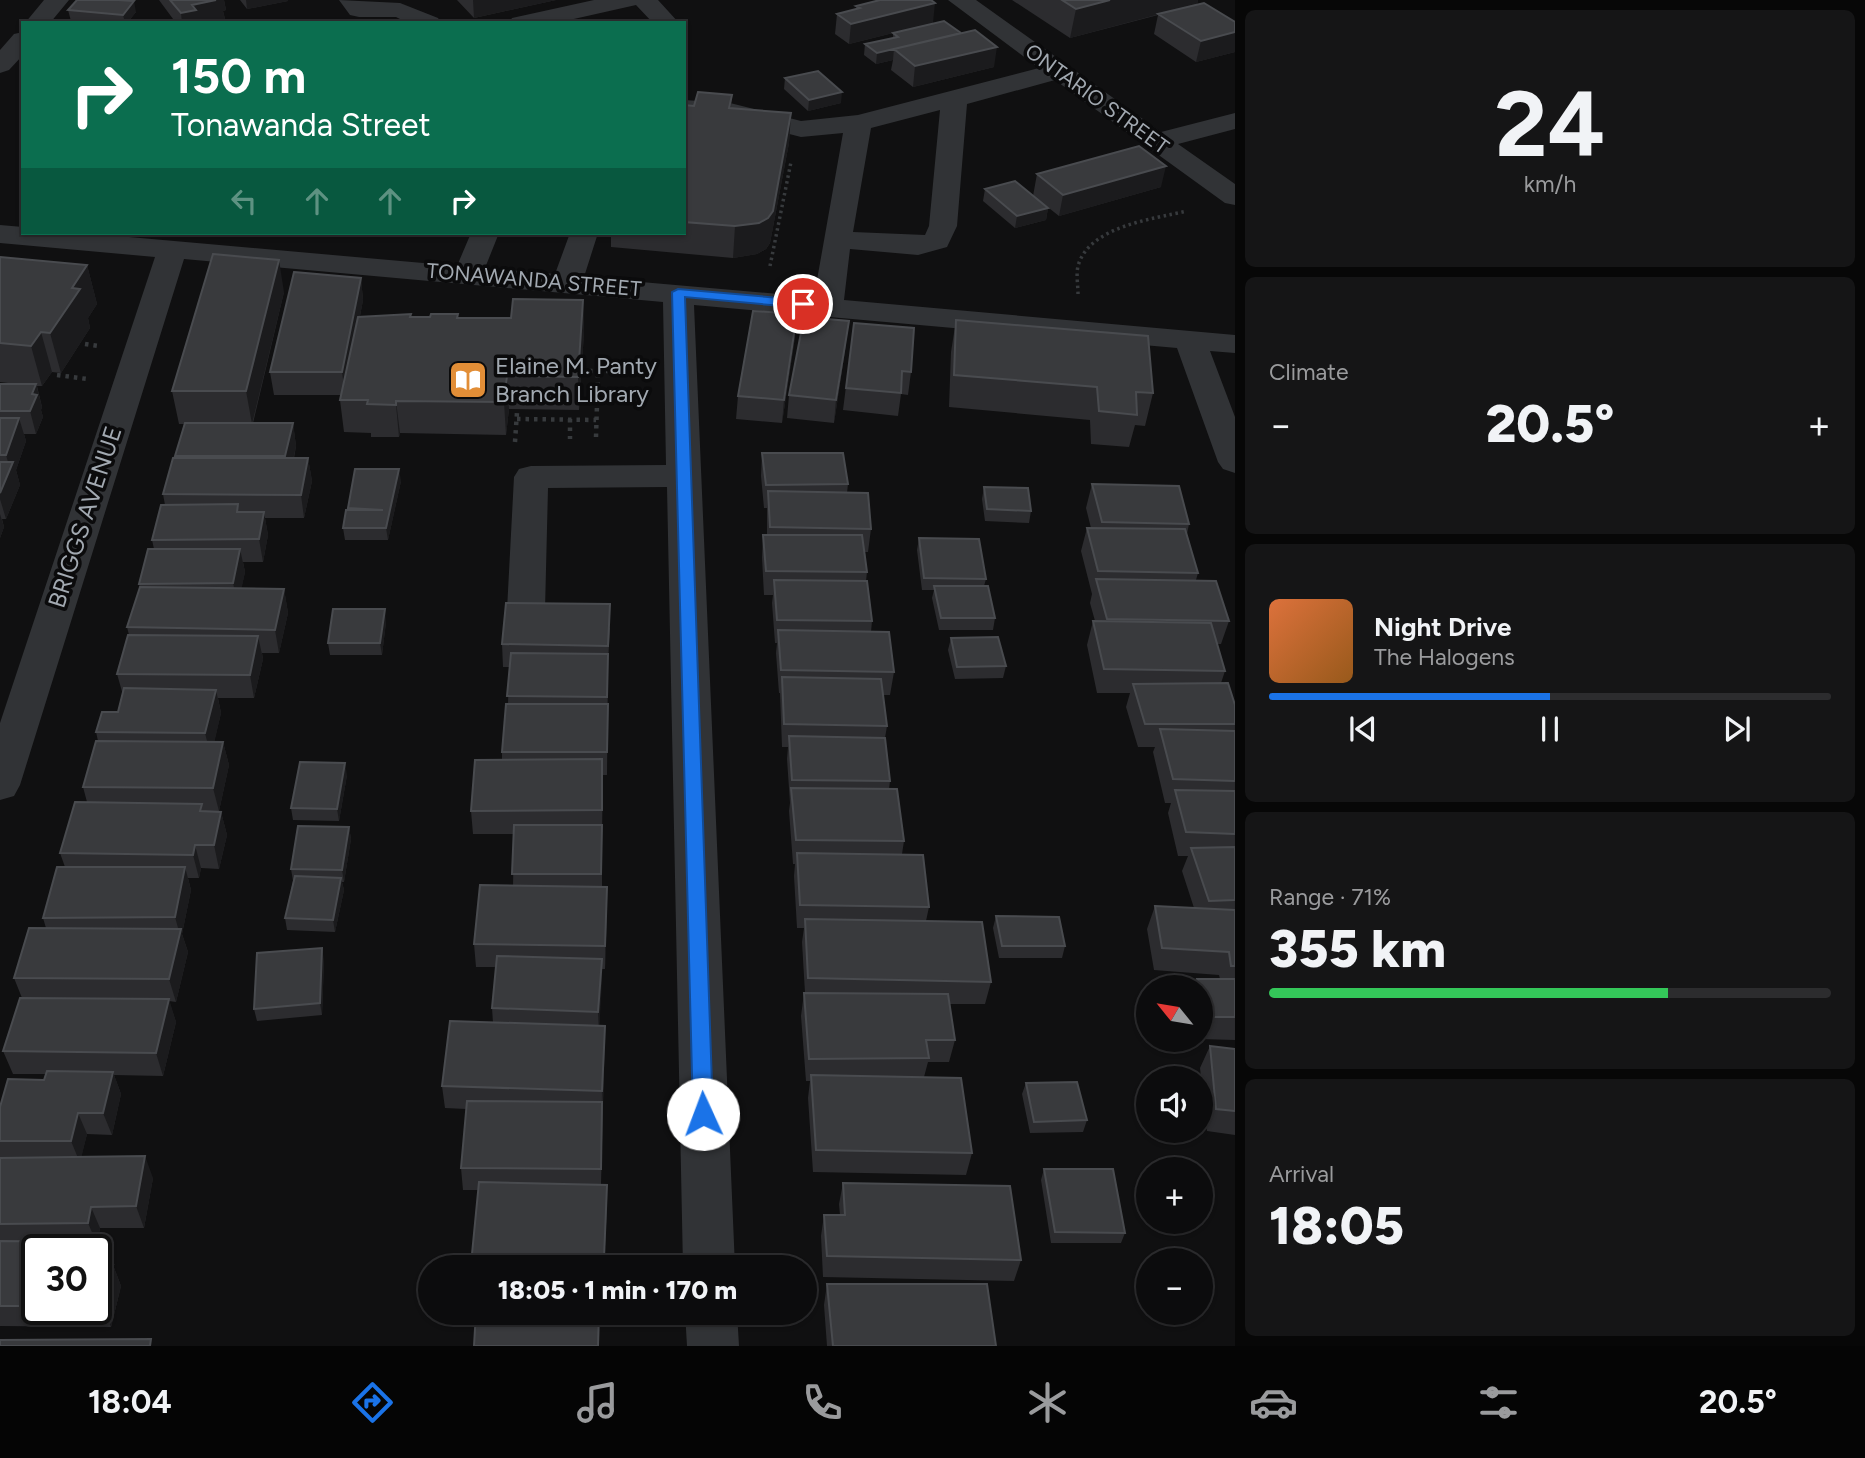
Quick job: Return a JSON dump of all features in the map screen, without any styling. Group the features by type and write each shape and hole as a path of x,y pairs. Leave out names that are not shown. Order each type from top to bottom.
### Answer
{"street":[{"path":"39,21 57,0"},
{"path":"351,0 359,10 400,10 425,21"},
{"path":"530,21 628,0"},
{"path":"644,0 665,21"},
{"name":"ONTARIO STREET","path":"960,0 1235,197"},
{"path":"0,65 21,41"},
{"path":"729,132 789,137 801,130 858,122 1059,71"},
{"path":"837,239 918,246 936,241 943,226 954,99"},
{"path":"688,122 730,111 789,137"},
{"path":"1157,141 1235,121"},
{"path":"828,306 858,122"},
{"name":"TONAWANDA STREET","path":"0,234 678,292 1235,344"},
{"path":"468,274 484,235"},
{"path":"567,283 583,235"},
{"name":"BRIGGS AVENUE","path":"0,785 172,249"},
{"path":"678,292 709,1255"},
{"path":"1190,340 1235,462"},
{"path":"526,610 531,477 682,476"},
{"path":"712,1325 713,1346"}],"path":[{"path":"769,271 789,137"},
{"path":"1079,298 1078,266 1083,256 1097,242 1117,229 1188,211"},
{"path":"85,344 100,346"},
{"path":"589,371 638,371"},
{"path":"517,419 596,422 598,371"},
{"path":"57,375 89,379"},
{"path":"514,451 517,412"}],"building":[{"path":"77,0 134,1 123,15 68,10"},
{"path":"170,0 216,0 192,5 196,10 181,13"},
{"path":"880,0 931,0 935,3 851,24 837,14"},
{"path":"1062,0 1110,0 1076,9"},
{"path":"1204,3 1235,22 1235,32 1201,41 1158,14"},
{"path":"944,21 961,33 877,53 865,44 898,37 893,33"},
{"path":"975,30 997,47 915,66 894,49"},
{"path":"818,71 842,92 809,100 785,78"},
{"path":"698,92 732,95 729,108 791,113 773,211 768,218 759,223 735,226 686,222 686,105 694,106"},
{"path":"1139,146 1166,166 1063,195 1037,174"},
{"path":"1015,181 1048,208 1017,216 985,189"},
{"path":"213,254 279,260 246,391 172,391"},
{"path":"0,257 87,265 72,288 80,289 50,333 41,332 31,346 0,343"},
{"path":"294,272 361,278 342,372 270,372"},
{"path":"513,299 583,300 578,377 507,376 504,402 396,401 396,405 367,404 368,400 340,400 358,317 411,314 410,317 430,317 431,314 458,314 457,318 511,318"},
{"path":"753,311 797,314 784,400 738,396"},
{"path":"804,317 849,321 836,400 789,395"},
{"path":"956,320 1148,336 1153,393 1136,392 1137,415 1099,411 1097,387 954,375"},
{"path":"854,323 914,328 911,372 902,371 901,393 846,388"},
{"path":"0,384 36,384 32,394 37,395 30,411 0,411"},
{"path":"0,418 19,418 6,455 0,455"},
{"path":"185,423 293,423 285,456 175,456"},
{"path":"762,453 843,453 848,484 766,485"},
{"path":"173,458 308,458 301,495 163,494"},
{"path":"0,462 13,462 0,493"},
{"path":"355,469 399,469 386,528 343,528 346,510 383,510 348,508"},
{"path":"1092,484 1179,486 1189,524 1102,522"},
{"path":"984,487 1028,488 1031,511 987,509"},
{"path":"768,491 868,493 871,529 770,527"},
{"path":"238,504 237,512 264,512 259,539 152,540 161,505"},
{"path":"1087,528 1185,529 1198,573 1098,571"},
{"path":"763,535 862,535 867,572 766,571"},
{"path":"919,538 979,539 986,579 924,578"},
{"path":"148,549 240,549 233,583 139,584"},
{"path":"1096,579 1216,581 1229,621 1107,619"},
{"path":"774,580 867,581 872,621 777,620"},
{"path":"934,586 988,586 995,618 941,618"},
{"path":"140,587 284,589 275,630 127,627"},
{"path":"506,603 610,604 608,646 502,644"},
{"path":"333,609 385,609 380,643 328,643"},
{"path":"1093,621 1211,623 1225,671 1104,669"},
{"path":"778,630 889,632 894,672 781,670"},
{"path":"128,635 258,636 250,675 117,674"},
{"path":"998,637 1006,666 957,667 951,638"},
{"path":"511,653 608,654 607,697 507,696"},
{"path":"782,677 881,679 887,726 784,724"},
{"path":"1228,683 1235,705 1235,724 1145,724 1133,684"},
{"path":"124,688 216,690 205,733 96,732 102,712 118,712"},
{"path":"506,704 608,704 607,752 502,752"},
{"path":"1160,729 1235,731 1235,781 1173,779"},
{"path":"789,736 885,738 890,781 792,780"},
{"path":"96,741 223,742 213,788 83,787"},
{"path":"602,759 602,810 471,811 475,760"},
{"path":"300,762 345,763 337,809 291,808"},
{"path":"791,788 897,789 904,841 796,840"},
{"path":"1175,790 1235,791 1235,834 1186,832"},
{"path":"75,802 202,804 200,811 221,812 214,845 195,845 193,855 60,853"},
{"path":"514,825 602,825 601,874 512,874"},
{"path":"298,826 349,827 342,870 291,869"},
{"path":"1235,847 1235,900 1209,901 1191,848"},
{"path":"797,853 923,855 929,907 800,905"},
{"path":"57,867 185,867 175,917 43,918"},
{"path":"295,876 341,878 333,920 285,918"},
{"path":"480,885 607,887 605,946 474,944"},
{"path":"1155,906 1235,910 1235,966 1231,966 1229,952 1162,948"},
{"path":"996,916 1059,917 1065,946 1002,946"},
{"path":"805,919 982,922 991,982 808,978"},
{"path":"29,928 181,929 169,979 14,978"},
{"path":"322,948 320,1003 254,1009 257,953"},
{"path":"497,956 602,959 598,1012 492,1008"},
{"path":"1213,979 1235,979 1235,1017 1213,1017"},
{"path":"804,993 948,994 955,1040 926,1040 929,1058 809,1059"},
{"path":"20,998 169,999 156,1053 3,1051"},
{"path":"450,1021 605,1026 602,1091 442,1086"},
{"path":"1213,1046 1235,1049 1235,1111 1216,1109 1211,1052 1213,1052"},
{"path":"47,1071 113,1072 103,1113 78,1113 71,1141 0,1141 0,1107 8,1079 44,1080"},
{"path":"811,1075 961,1078 972,1153 816,1150"},
{"path":"1077,1082 1087,1120 1034,1122 1026,1083"},
{"path":"467,1101 602,1102 601,1169 461,1168"},
{"path":"145,1156 136,1206 91,1207 88,1223 0,1224 0,1158"},
{"path":"1044,1169 1113,1169 1125,1233 1055,1232"},
{"path":"479,1182 607,1185 604,1255 472,1254"},
{"path":"843,1183 1010,1186 1021,1260 827,1256 824,1215 845,1215"},
{"path":"0,1241 21,1241 21,1306 0,1306"},
{"path":"827,1284 987,1284 996,1346 833,1346"},
{"path":"475,1325 599,1325 598,1346 474,1346"},
{"path":"151,1339 150,1346 0,1346 0,1340"}],"place":[{"name":"Elaine M. Panty Branch Library","path":"468,380"}],"route":[{"path":"703,1114 677,329 678,292 803,304"}]}
